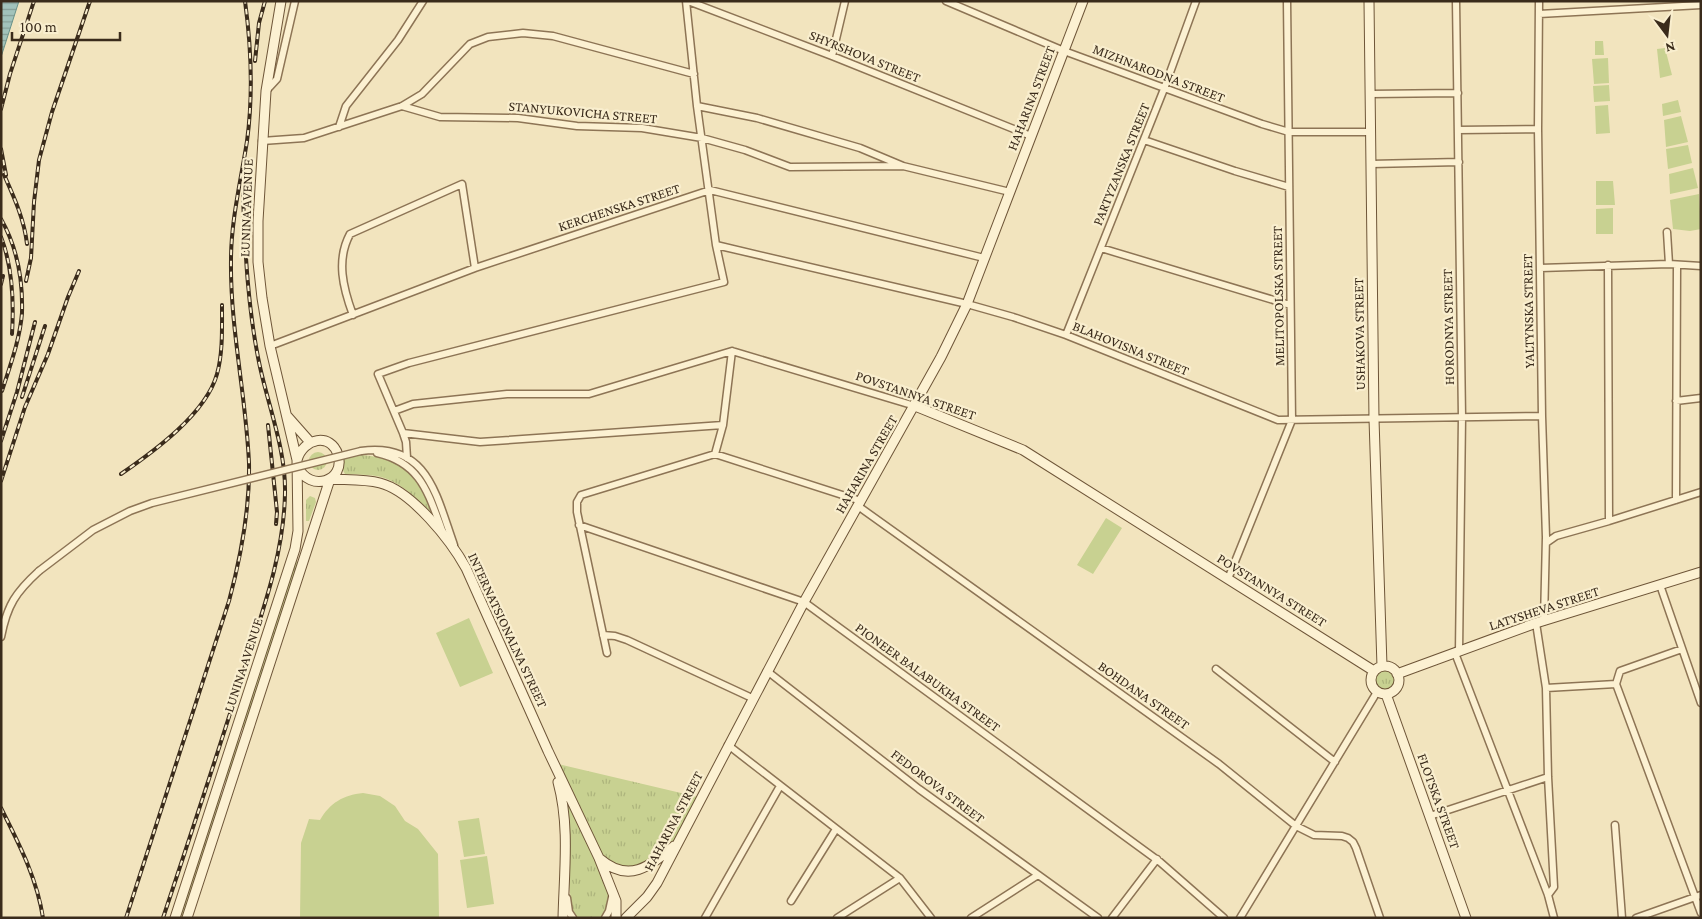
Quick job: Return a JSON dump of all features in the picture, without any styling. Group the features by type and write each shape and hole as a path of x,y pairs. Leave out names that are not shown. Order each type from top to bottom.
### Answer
{"street":[{"name":"LUNINA AVENUE","path":"175,918 295,549 298,531 298,464 270,346 258,262 258,221 266,91 281,1"},
{"path":"266,91 277,79 294,1"},
{"path":"339,127 346,106 398,40 423,1"},
{"path":"407,458 406,442 403,433 378,374 409,363 724,282 716,246 710,190 697,106 687,1"},
{"name":"SHYRSHOVA STREET","path":"687,1 832,56 1031,136"},
{"path":"832,56 845,1"},
{"name":"MIZHNARODNA STREET","path":"946,1 959,4 1064,51 1234,115 1289,132 1370,132"},
{"name":"HAHARINA STREET","path":"626,918 657,883 752,698 942,356 966,304 1083,1"},
{"name":"PARTYZANSKA STREET","path":"1066,335 1164,89 1196,1"},
{"name":"MELITOPOLSKA STREET","path":"1228,579 1292,420 1287,1"},
{"name":"USHAKOVA STREET","path":"1369,1 1378,669"},
{"name":"HORODNYA STREET","path":"1456,1 1462,417 1457,652"},
{"name":"YALTYNSKA STREET","path":"1538,1 1542,416 1546,530 1540,622 1546,688 1548,778 1554,887 1548,895"},
{"path":"1539,14 1701,5"},
{"path":"262,141 304,138 402,106 422,94 470,44 488,37 523,33 553,36 694,74"},
{"path":"1370,94 1458,93"},
{"name":"STANYUKOVICHA STREET","path":"402,106 440,117 518,118 577,126 642,128 702,138 745,150 790,168 903,166"},
{"name":"STANYUKOVICHA STREET","path":"697,106 758,118 860,148 903,166 1010,192"},
{"path":"1458,130 1538,129"},
{"path":"1144,140 1289,187"},
{"path":"1371,164 1459,162"},
{"path":"353,315 342,278 341,266 346,242 350,234 462,184 475,268"},
{"path":"710,190 984,258"},
{"name":"KERCHENSKA STREET","path":"270,346 475,268 710,190"},
{"path":"1667,232 1669,264"},
{"name":"BLAHOVISNA STREET","path":"716,246 1012,316 1066,335 1278,420 1542,416"},
{"path":"1101,248 1290,305"},
{"path":"1540,268 1669,264 1701,266"},
{"path":"1676,264 1676,500"},
{"path":"1608,265 1609,521"},
{"path":"394,411 413,404 507,394 589,394 732,351 723,426 715,454 581,495 577,502 577,512 607,653"},
{"name":"POVSTANNYA STREET","path":"732,351 915,406 1023,450 1228,579 1378,669"},
{"path":"1676,401 1701,398"},
{"name":"LUNINA AVENUE","path":"287,415 310,442"},
{"path":"403,433 480,442 723,426"},
{"path":"318,440 330,444 338,454 338,467 330,479 324,482 311,481 306,478 298,464 299,453 310,442 318,440"},
{"path":"1,637 7,611 18,591 39,571 93,530 130,511 152,504 361,451 384,450 407,458 415,464 429,479 456,550"},
{"path":"361,451 383,454 406,465 417,475 428,490 444,534"},
{"name":"BOHDANA STREET","path":"715,454 859,504 1219,764 1296,826 1309,834 1342,836 1353,842 1380,918"},
{"path":"338,467 347,480"},
{"name":"LUNINA AVENUE","path":"187,918 330,479"},
{"name":"INTERNATSIONALNA STREET","path":"330,479 379,482 395,489 418,508 444,534 466,568 548,751"},
{"path":"1546,543 1556,536 1701,492"},
{"name":"PIONEER BALABUKHA STREET","path":"580,525 804,602 1157,859 1224,918"},
{"path":"1546,530 1551,535 1556,536"},
{"name":"LATYSHEVA STREET","path":"1397,674 1540,622 1701,572"},
{"path":"1660,585 1701,704"},
{"path":"603,635 627,640 752,698"},
{"path":"1682,649 1620,671 1616,684 1698,896 1701,913"},
{"path":"1457,652 1507,790 1548,895 1554,918"},
{"path":"1216,669 1335,762"},
{"path":"1240,918 1335,762 1382,693 1395,689 1399,679 1394,669 1378,669 1371,682 1382,693"},
{"name":"FEDOROVA STREET","path":"767,671 919,789 1098,918"},
{"path":"1546,688 1616,684"},
{"name":"FLOTSKA STREET","path":"1382,693 1430,816 1466,918"},
{"path":"728,745 900,878 931,918"},
{"path":"548,751 614,893 617,910 616,918"},
{"path":"548,751 561,793 566,833 563,916"},
{"path":"1430,816 1548,778"},
{"path":"706,918 780,786"},
{"path":"1616,825 1622,918"},
{"path":"792,901 836,829"},
{"path":"599,858 607,865 616,869 636,870 655,862 678,843"},
{"path":"1112,918 1157,859"},
{"path":"564,867 568,907 573,918"},
{"path":"971,918 1038,875"},
{"path":"837,918 900,878"},
{"path":"605,918 614,893"},
{"path":"1636,918 1698,896"}],"green space":[{"path":"1595,41 1603,41 1604,55 1595,55"},
{"path":"1665,48 1672,75 1660,78 1657,49"},
{"path":"1608,58 1609,83 1594,84 1592,59"},
{"path":"1609,85 1610,101 1594,102 1593,86"},
{"path":"1678,100 1681,112 1663,116 1662,104"},
{"path":"1608,105 1610,133 1596,134 1595,106"},
{"path":"1681,116 1688,142 1666,147 1664,120"},
{"path":"1688,145 1692,163 1668,169 1666,149"},
{"path":"1693,168 1698,188 1670,194 1669,174"},
{"path":"1596,181 1613,181 1615,205 1596,205"},
{"path":"1699,194 1701,229 1690,231 1673,229 1670,200"},
{"path":"1613,208 1613,234 1596,234 1596,209"},
{"path":"318,452 324,455 327,461 324,467 318,470 312,467 309,461 312,455"},
{"path":"362,455 388,460 407,472 422,490 433,514 409,492 388,479 372,475 345,474 341,467 342,459"},
{"path":"310,496 315,498 316,502 309,521 306,521 306,500"},
{"path":"1106,518 1122,528 1093,574 1077,565"},
{"path":"296,561 298,562 244,728 242,727"},
{"path":"469,618 493,673 460,687 436,633"},
{"path":"1385,670 1392,673 1395,680 1392,687 1385,690 1378,687 1375,680 1378,673"},
{"path":"237,740 240,741 227,782 224,781"},
{"path":"558,764 698,797 676,841 653,859 636,867 617,866 601,856"},
{"path":"563,788 611,893 607,910 601,918 577,918 571,907"},
{"path":"363,793 380,796 395,806 405,821 418,829 438,854 439,918 300,918 301,843 309,819 320,820 328,809 338,801"},
{"path":"219,795 222,796 182,918 179,918"},
{"path":"479,818 485,854 464,857 458,821"},
{"path":"487,856 494,904 467,908 460,860"}],"water":[{"path":"1,1 19,1 1,57"}],"railway":[{"path":"1,109 10,74 34,1"},
{"path":"26,281 31,258 34,202 39,160 52,112 90,1"},
{"path":"126,918 229,601 241,550 246,515 249,463 231,285 231,245 234,215 247,141 251,89 249,35 245,1"},
{"path":"255,61 259,23 265,1"},
{"path":"1,149 6,175"},
{"path":"1,168 20,215 27,244"},
{"path":"163,918 265,602 277,559 284,515 285,477 283,461 260,367 250,303 243,194"},
{"path":"1,219 15,252 20,276 22,301 19,333 2,391"},
{"path":"1,237 12,285 12,334"},
{"path":"1,481 25,407 48,354 79,271"},
{"path":"1,284 3,276"},
{"path":"121,474 177,431 202,403 211,389 217,374 220,357 222,305"},
{"path":"1,441 17,392 35,322"},
{"path":"22,397 45,326"},
{"path":"268,425 277,512 276,524"},
{"path":"1,808 32,875 43,918"}]}
